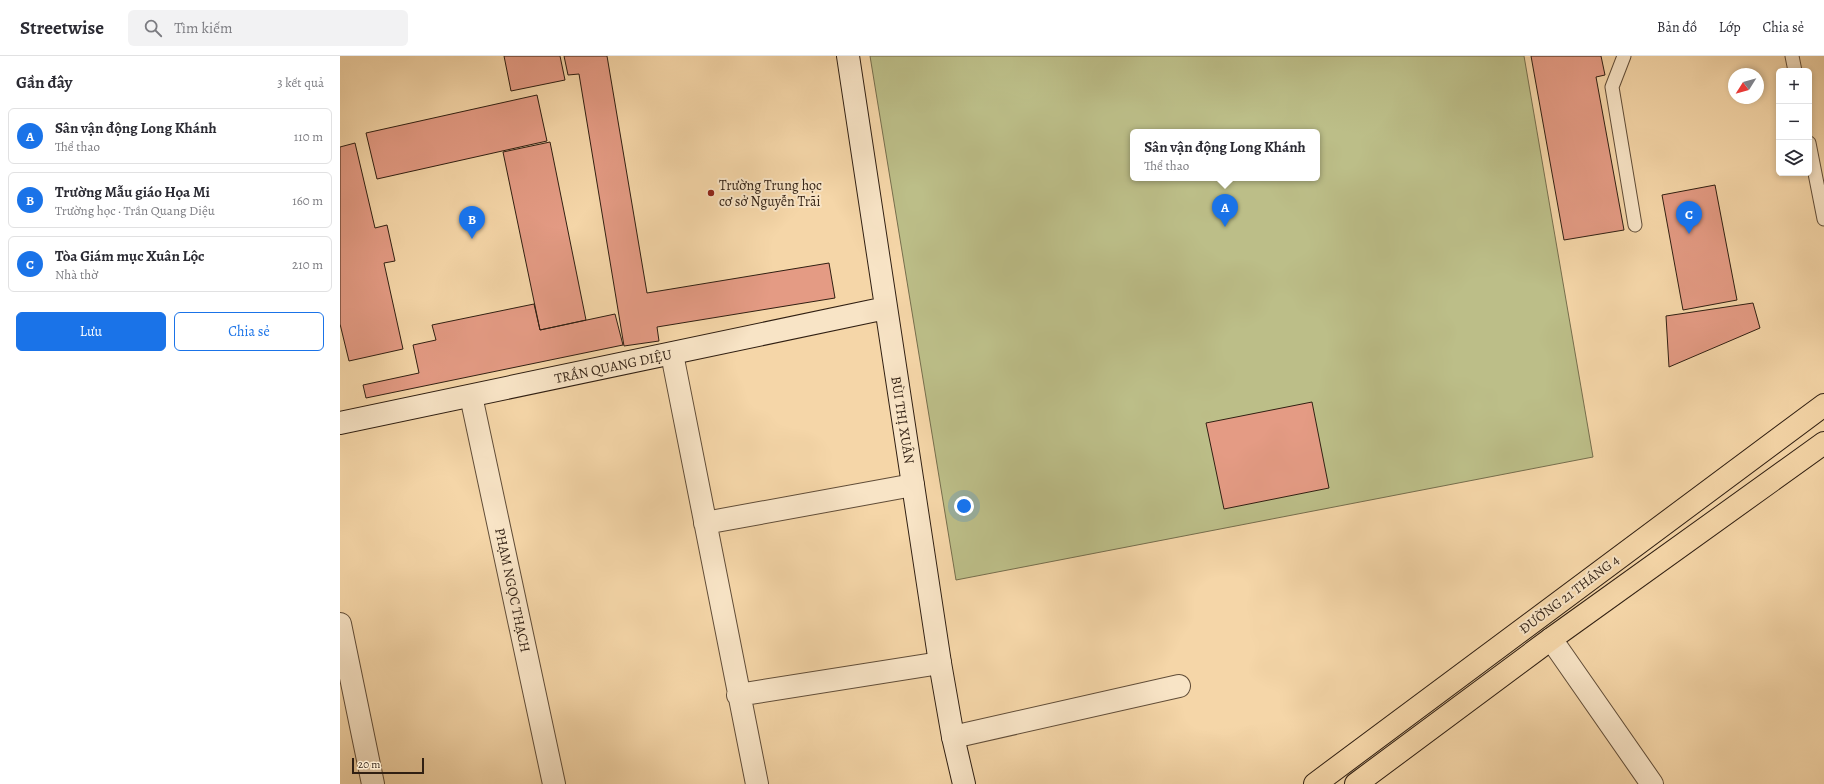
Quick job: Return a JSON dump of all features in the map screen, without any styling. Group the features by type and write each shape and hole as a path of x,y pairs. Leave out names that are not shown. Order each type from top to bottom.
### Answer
{"highway":[{"name":"ĐƯỜNG 21 THÁNG 4","path":"1315,784 1824,405"},
{"name":"ĐƯỜNG 21 THÁNG 4","path":"1356,784 1551,639 1824,443"}],"street":[{"name":"BÙI THỊ XUÂN","path":"848,56 940,663 964,784"},
{"name":"TRẦN QUANG DIỆU","path":"340,423 886,308"},
{"path":"672,354 738,695 757,784"},
{"name":"PHẠM NGỌC THẠCH","path":"471,396 554,784"},
{"path":"705,523 913,485"},
{"path":"340,624 373,784"},
{"path":"1551,639 1652,784"},
{"path":"738,695 940,663"},
{"path":"954,737 1179,686"}],"lane":[{"path":"1624,56 1612,87 1635,225"},
{"path":"1792,56 1794,68"},
{"path":"1812,158 1824,219"}],"green space":[{"path":"870,56 1524,56 1593,457 956,580"}],"building":[{"path":"504,56 560,56 565,80 511,91"},
{"path":"564,56 607,56 647,293 829,263 835,298 657,327 659,341 624,346 579,74 568,75"},
{"path":"1531,56 1601,56 1605,75 1596,77 1624,230 1564,240"},
{"path":"537,95 547,141 377,179 366,133"},
{"path":"550,142 586,320 540,330 503,152"},
{"path":"355,143 375,228 387,225 395,261 384,263 403,349 349,361 340,324 340,147"},
{"path":"1715,185 1737,300 1683,310 1662,195"},
{"path":"1753,303 1760,328 1669,367 1666,316"},
{"path":"534,304 540,330 615,314 623,345 366,398 363,385 419,373 413,345 436,340 432,325"},
{"path":"1312,402 1329,488 1224,509 1206,423"}],"place":[{"name":"Trường Trung học cơ sở Nguyễn Trãi","path":"711,193"},
{"name":"Sân vận động Long Khánh","path":"1225,227"},
{"name":"Tòa Giám mục Xuân Lộc","path":"1689,234"},
{"name":"Trường Mẫu giáo Họa Mi","path":"472,239"}]}
